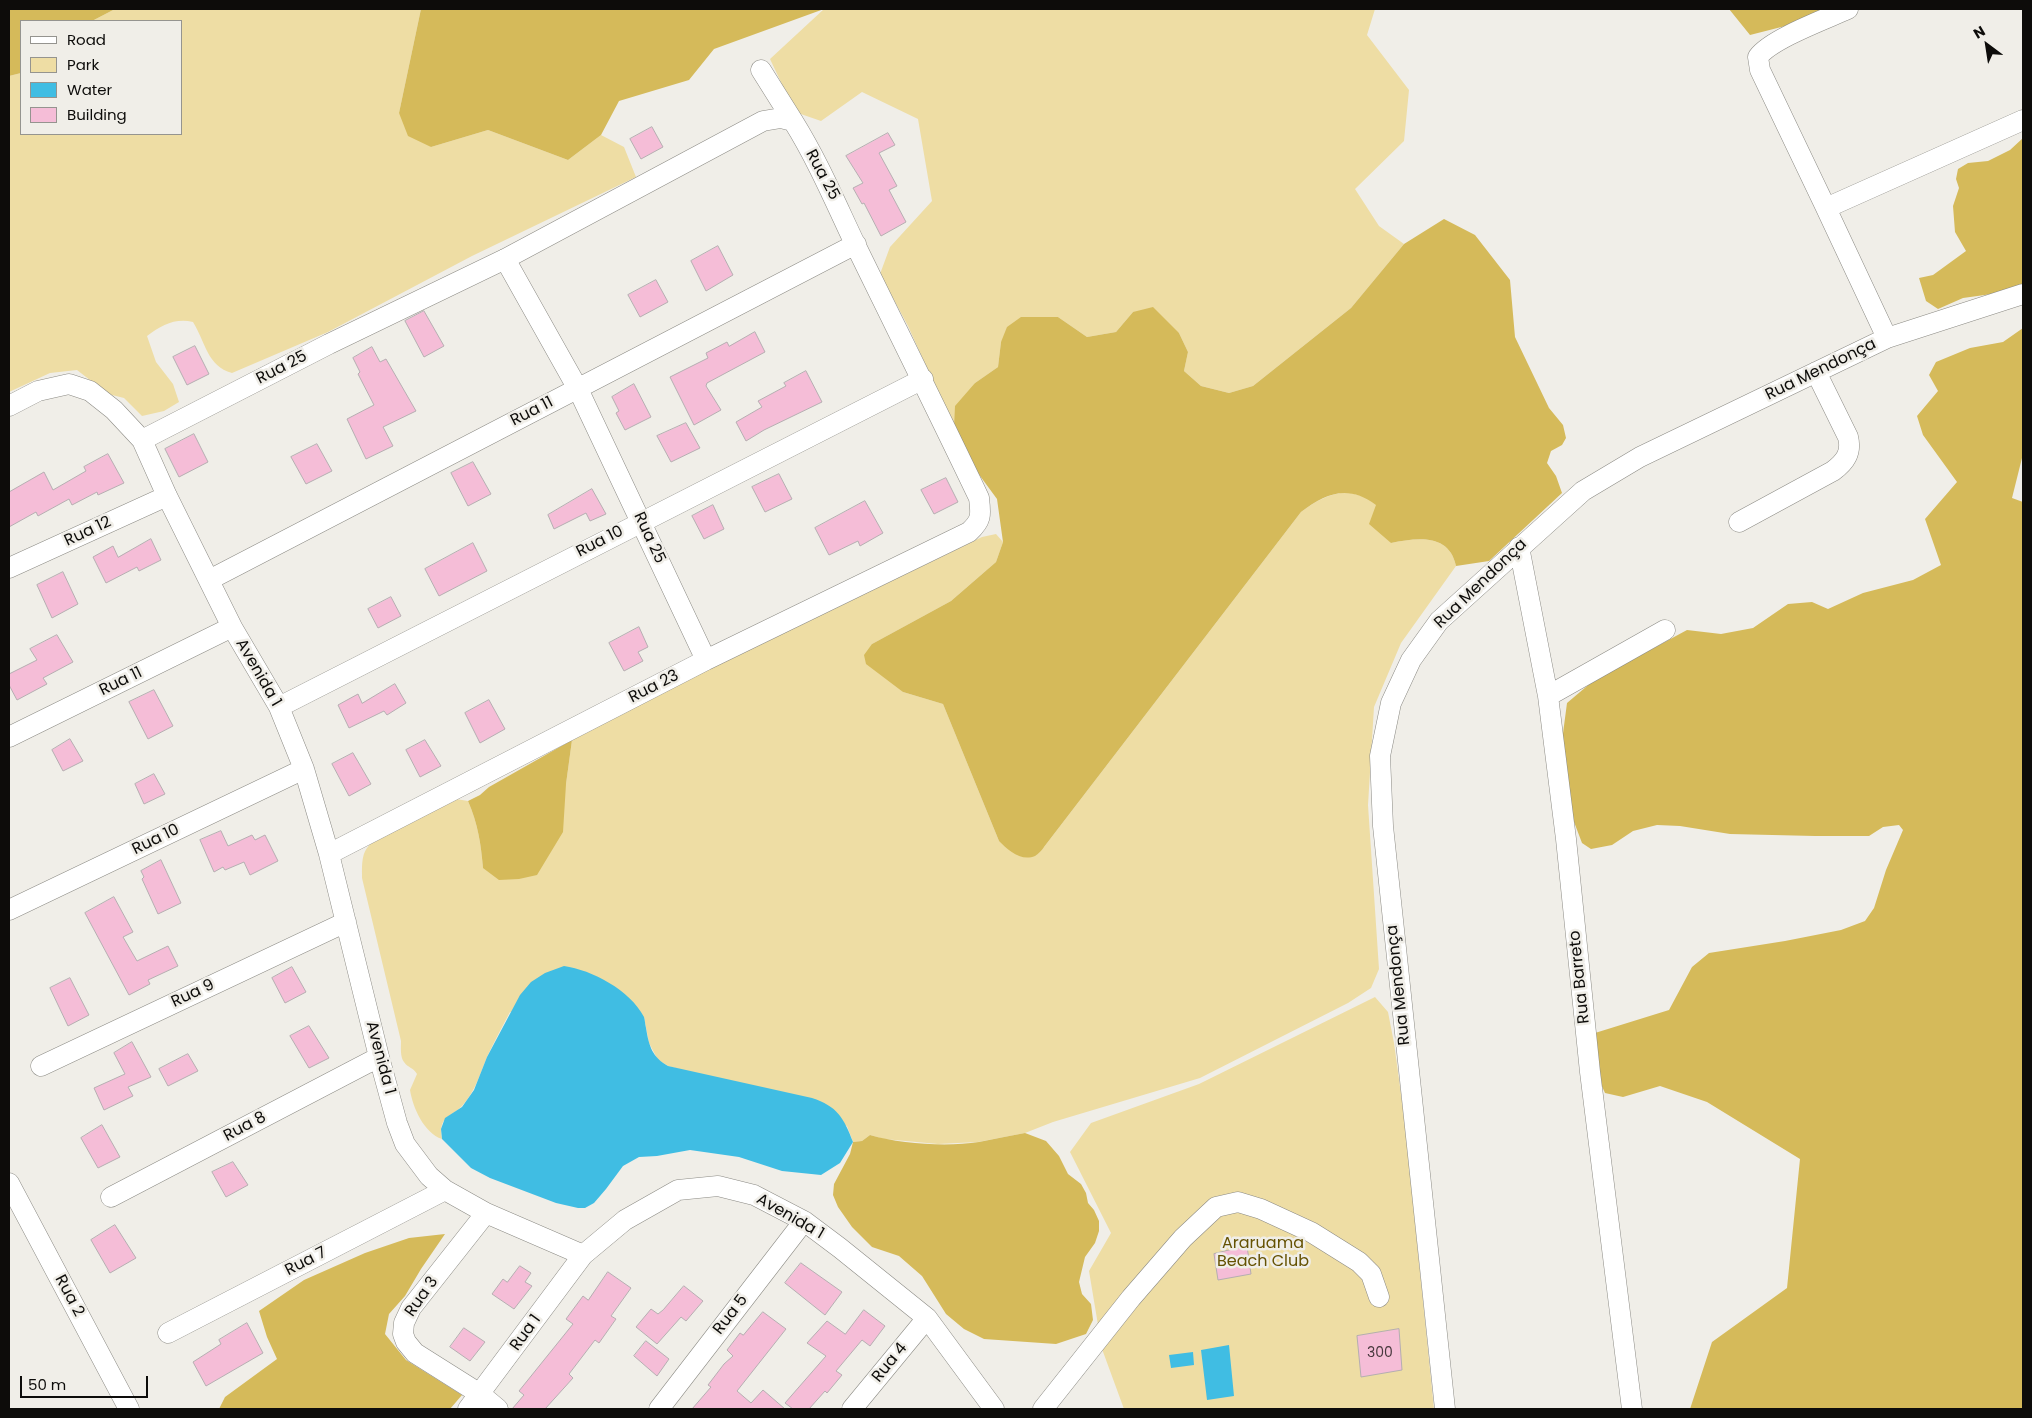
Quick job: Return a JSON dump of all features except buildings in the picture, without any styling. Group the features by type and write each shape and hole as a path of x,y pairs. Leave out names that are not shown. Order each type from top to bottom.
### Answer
{"street":[{"path":"1848,9 1781,40 1764,50 1758,57 1760,70 1887,338"},
{"path":"762,70 793,121"},
{"name":"Rua 25","path":"142,440 328,344 505,259 763,122 781,118 793,121 832,190 856,244 979,498 979,523"},
{"path":"1826,208 2023,120"},
{"name":"Rua 11","path":"209,580 856,244"},
{"name":"Rua 25","path":"505,259 578,389 706,660"},
{"name":"Rua Mendonça","path":"1445,1409 1382,826 1380,756 1391,703 1411,660 1439,621 1583,491 1608,476 1640,457 1887,338 2023,294"},
{"path":"1739,522 1832,471 1842,464 1848,456 1850,446 1848,436 1816,372"},
{"name":"Rua 10","path":"279,707 923,379"},
{"name":"Avenida 1","path":"9,406 38,391 69,384 90,391 114,410 142,440 167,496 232,627 279,707 304,769 329,854 397,1123 405,1144 429,1176 445,1190 486,1213 583,1255 625,1220 678,1190 718,1186 754,1195 804,1221 927,1318 994,1409"},
{"name":"Rua 12","path":"9,568 167,496"},
{"name":"Rua 23","path":"329,854 706,660 969,532 979,523"},
{"name":"Rua Barreto","path":"1519,547 1548,696 1566,839 1590,1072 1632,1409"},
{"name":"Rua 11","path":"9,738 232,627"},
{"path":"1548,696 1665,630"},
{"name":"Rua 10","path":"9,910 304,769"},
{"name":"Rua 9","path":"41,1066 346,922"},
{"name":"Rua 8","path":"112,1197 379,1057"},
{"name":"Rua 2","path":"9,1183 129,1409"},
{"name":"Rua 7","path":"168,1333 445,1190"},
{"path":"1043,1409 1183,1238 1216,1207 1238,1202 1261,1209 1311,1232 1359,1262 1371,1274 1380,1297"},
{"name":"Rua 3","path":"486,1213 411,1308 404,1323 403,1334 406,1342 416,1352 474,1402 498,1409"},
{"name":"Rua 5","path":"659,1409 804,1221"},
{"name":"Rua 1","path":"474,1402 583,1255"},
{"name":"Rua 4","path":"852,1409 927,1318"}],"green space":[{"path":"115,9 421,9 399,113 431,147 488,130 568,160 601,135 624,147 636,177 472,256 328,332 232,373 224,370 212,359 193,322 180,321 163,326 147,336 156,362 173,384 179,402 164,411 142,416 124,398 108,394 77,370 50,373 9,392 9,76 20,73 20,135 182,135 182,20 94,20"},
{"path":"824,9 1375,9 1367,35 1409,90 1404,141 1355,189 1379,226 1404,244 1351,308 1253,386 1229,393 1201,386 1184,371 1188,352 1179,333 1133,312 1116,332 1087,337 1058,317 1001,342 998,367 975,383 954,428 908,326 880,274 890,247 932,201 918,119 862,92 821,121 795,112 770,59"},
{"path":"1347,492 1366,497 1376,504 1391,543 1421,539 1431,540 1447,548 1456,566 1401,643 1374,707 1368,805 1379,969 1371,988 1348,1003 1200,1078 1053,1122 1025,1133 978,1142 938,1144 884,1139 870,1135 862,1141 853,1142 847,1126 701,1075 668,1066 658,1060 649,1043 644,1017 510,1012 470,1095 462,1106 443,1122 442,1139 430,1131 420,1119 410,1090 417,1074 406,1064 402,1057 401,1041 362,878 362,863 365,851 373,841 408,821 456,799 468,801 478,834 483,868 566,784 572,740 679,684 982,537 996,534 1003,542 996,562 951,601 872,644 903,692 943,704 999,841 1044,847 1301,512 1322,499 1334,494"},
{"name":"Araruama Beach Club","path":"1375,997 1388,1012 1394,1043 1405,1123 1434,1409 1124,1409 1102,1349 1089,1271 1111,1233 1070,1152 1091,1123 1199,1084"}],"shaded area":[{"path":"9,9 115,9 94,20 20,20 20,73 9,76"},
{"path":"421,9 824,9 714,49 689,80 619,101 601,135 568,160 488,130 431,147 408,136 399,113"},
{"path":"1729,9 1823,9 1793,24 1750,35"},
{"path":"2023,138 2023,285 1999,293 1963,298 1938,309 1926,301 1919,278 1933,275 1966,251 1955,232 1953,206 1959,188 1956,179 1958,169 1968,163 1988,161 2010,150"},
{"path":"1444,219 1475,235 1510,280 1515,337 1549,408 1563,425 1566,438 1562,445 1551,451 1547,463 1556,476 1562,493 1489,561 1456,566 1447,548 1431,540 1421,539 1391,543 1369,524 1376,505 1366,498 1347,493 1337,493 1310,505 1301,512 1042,849 1035,856 1030,857 1020,856 1011,851 999,841 943,704 903,692 866,664 864,655 872,644 951,601 996,562 1003,542 997,499 972,465 954,428 955,406 975,383 998,367 1001,342 1007,327 1021,317 1058,317 1087,337 1116,332 1133,312 1153,307 1179,333 1188,352 1184,371 1201,386 1229,393 1253,386 1351,308 1404,244"},
{"path":"2023,328 2023,454 2012,498 2023,502 2023,1409 1690,1409 1712,1342 1787,1288 1800,1159 1707,1102 1660,1086 1623,1097 1605,1093 1596,1073 1595,1033 1669,1010 1692,967 1709,953 1841,930 1865,921 1874,908 1886,870 1903,830 1899,825 1883,827 1869,836 1815,836 1730,834 1680,826 1657,825 1633,831 1612,845 1591,849 1582,843 1568,806 1560,756 1567,703 1593,681 1687,630 1721,634 1753,628 1788,604 1812,602 1828,609 1863,593 1913,580 1941,565 1925,519 1957,482 1923,435 1917,416 1938,391 1929,375 1936,362 1970,348 2003,342"},
{"path":"572,740 566,784 563,832 537,875 519,879 499,880 483,868 478,834 468,801"},
{"path":"1025,1133 1046,1141 1059,1156 1068,1174 1081,1184 1086,1193 1088,1203 1099,1221 1099,1231 1095,1243 1085,1257 1079,1282 1082,1294 1091,1304 1093,1320 1086,1334 1056,1344 984,1339 964,1329 946,1314 922,1276 899,1256 872,1247 852,1227 838,1207 833,1195 834,1184 850,1154 853,1142 862,1141 870,1135 910,1142 966,1144"},
{"path":"445,1234 405,1296 389,1314 385,1334 406,1360 462,1395 450,1409 219,1409 225,1397 277,1359 267,1337 259,1311 304,1280 365,1253 409,1238"}],"water":[{"path":"564,966 598,977 630,998 644,1017 648,1040 652,1050 658,1059 668,1066 812,1098 834,1109 843,1120 853,1142 840,1163 821,1175 782,1171 739,1157 690,1150 639,1157 623,1166 594,1203 585,1208 556,1203 490,1178 471,1168 442,1139 441,1129 445,1118 462,1107 474,1090 487,1057 520,995 531,982 545,973"},
{"path":"1229,1345 1234,1396 1207,1400 1201,1350"},
{"path":"1193,1352 1194,1365 1171,1368 1169,1355"}]}
